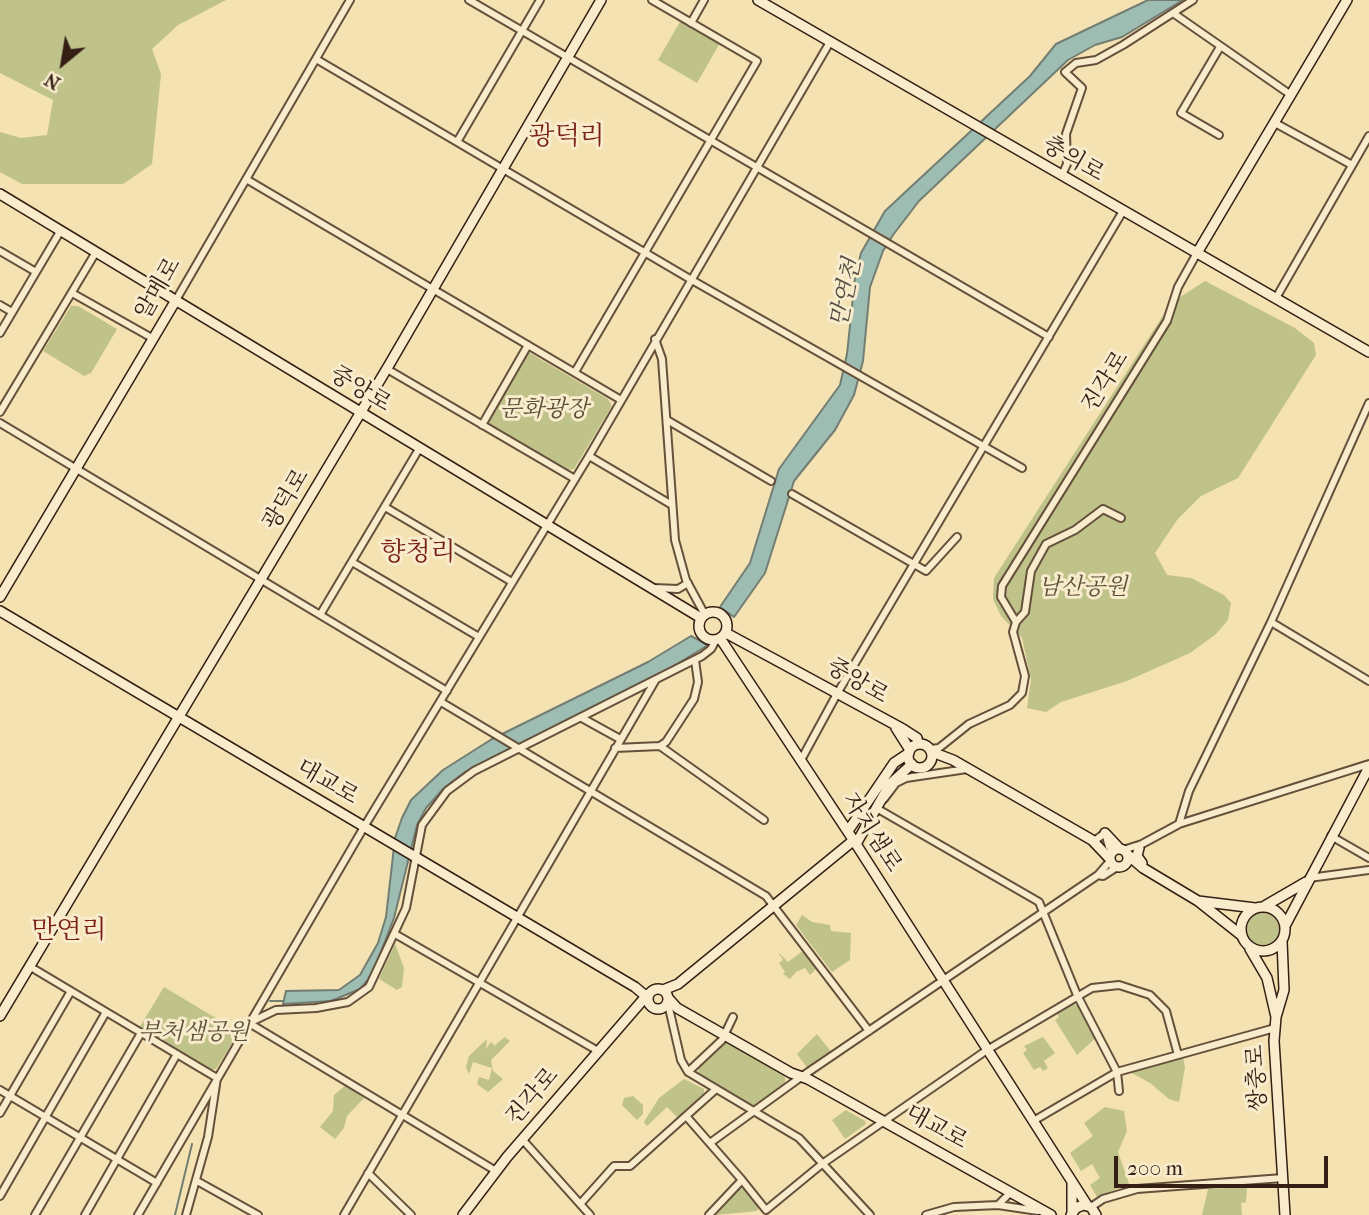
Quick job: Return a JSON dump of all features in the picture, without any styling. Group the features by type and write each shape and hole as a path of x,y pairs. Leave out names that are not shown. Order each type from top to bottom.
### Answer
{"street":[{"name":"알메로","path":"0,597 350,0"},
{"path":"469,0 1049,337"},
{"path":"457,142 540,0"},
{"name":"광덕로","path":"0,1016 361,413 601,0"},
{"path":"575,372 757,61 652,0"},
{"path":"691,23 704,0"},
{"name":"충의로","path":"758,0 1369,352"},
{"path":"1062,175 1067,164 1066,134 1082,88 1065,72 1076,63 1096,60 1123,45 1193,0"},
{"name":"진각로","path":"931,750 939,748 968,724 1018,698 1024,688 1025,676 1013,632 1016,622 1001,597 1005,578 1167,321 1178,287 1197,253 1348,0"},
{"path":"1173,13 1291,95"},
{"path":"138,1215 364,827 589,456 830,42"},
{"path":"1219,135 1181,113 1220,47"},
{"path":"316,59 690,279 1022,468"},
{"path":"1275,124 1352,165"},
{"path":"1276,298 1369,136"},
{"path":"246,179 621,400"},
{"path":"0,207 3,195"},
{"name":"중앙로","path":"3,195 419,449 648,587 703,617"},
{"path":"801,760 838,692 1123,211"},
{"path":"0,333 61,230"},
{"path":"0,251 36,272"},
{"path":"0,412 96,252"},
{"path":"72,293 152,338"},
{"path":"0,305 12,312"},
{"path":"655,339 663,359 676,548 703,617"},
{"path":"482,425 528,345"},
{"path":"387,369 575,479"},
{"path":"1179,824 1189,791 1271,622 1369,403"},
{"path":"667,420 771,481"},
{"path":"0,424 447,691"},
{"path":"320,615 419,449"},
{"path":"589,456 672,505"},
{"path":"792,494 926,571 957,537"},
{"path":"385,507 512,582"},
{"path":"1016,622 1025,612 1031,571 1046,544 1075,530 1103,509 1121,518"},
{"path":"352,562 480,637"},
{"path":"648,587 678,589 688,583"},
{"name":"대교로","path":"0,611 649,997"},
{"path":"249,1023 276,1010 330,1006 358,996 376,977 406,908 422,825 441,797 474,772 695,660 711,649 720,637 727,624 722,615 712,612 703,617 699,627 703,635 720,637"},
{"path":"1271,622 1369,681"},
{"name":"중앙로","path":"720,637 749,643 917,738 912,749 931,750"},
{"name":"자치샘로","path":"720,637 1093,1211"},
{"path":"734,656 739,646 749,643"},
{"path":"615,748 660,746 671,737 694,699 698,682 695,660"},
{"path":"344,1215 656,680"},
{"path":"441,702 732,874 777,906 869,1031"},
{"path":"582,718 620,739"},
{"path":"660,746 764,820"},
{"path":"912,749 912,764"},
{"path":"848,831 894,763 912,749"},
{"path":"929,765 931,750 1098,837 1119,856 1198,901 1241,935 1249,947 1262,952 1279,944 1285,925 1305,890 1307,880 1369,766"},
{"path":"912,764 919,768 929,765 957,765"},
{"path":"880,805 895,778 912,764"},
{"path":"710,1143 801,1077 1098,875 1119,856 1179,824 1369,766"},
{"path":"870,1215 799,1138 688,1072 681,1060 670,1003 677,986 855,842 897,783 906,778 967,769"},
{"path":"880,805 1039,902 1077,995 1117,1072 1119,1091"},
{"path":"1331,836 1369,858"},
{"path":"1098,837 1119,856"},
{"path":"1141,846 1138,856 1143,868"},
{"path":"1241,935 1243,919 1307,880 1369,870"},
{"path":"1244,906 1275,899"},
{"path":"1198,901 1277,912 1285,925"},
{"path":"395,934 598,1051"},
{"name":"쌍충로","path":"1275,1023 1283,990 1279,944"},
{"name":"쌍충로","path":"1249,947 1267,978 1275,1023 1286,1215"},
{"path":"29,966 217,1078"},
{"path":"686,1116 769,1212 822,1164 988,1050 1092,988 1112,984 1150,995 1166,1011 1178,1055"},
{"path":"649,997 657,1009 670,1003 677,986"},
{"path":"635,987 637,1007"},
{"path":"0,1113 71,991"},
{"path":"649,997 670,1003"},
{"path":"637,1007 649,997"},
{"name":"대교로","path":"670,1003 885,1121 1044,1213"},
{"name":"진각로","path":"463,1215 522,1139 637,1007"},
{"path":"0,1196 106,1012"},
{"path":"688,1072 722,1040 733,1017"},
{"path":"249,1023 496,1171"},
{"path":"1035,1120 1117,1072 1275,1023"},
{"path":"35,1215 141,1033"},
{"path":"85,1215 177,1054"},
{"path":"186,1215 208,1137 217,1078"},
{"path":"0,1090 157,1183"},
{"path":"581,1203 584,1196 614,1166 630,1166 715,1090"},
{"path":"522,1139 590,1215"},
{"path":"368,1173 411,1215"},
{"path":"1070,1214 1079,1206 1093,1211 1115,1195 1144,1188 1283,1178"},
{"path":"709,1215 742,1180"},
{"path":"197,1181 258,1215"},
{"path":"1070,1214 1072,1182"},
{"path":"998,1205 1010,1193"},
{"path":"926,1215 954,1207 998,1205 1044,1213"},
{"path":"984,1215 985,1206"}],"green space":[{"path":"0,0 226,0 178,25 152,49 161,74 152,164 123,184 22,184 0,172 0,132 21,138 47,135 53,100 0,73"},
{"path":"681,20 720,43 697,83 658,60"},
{"name":"남산공원","path":"1205,281 1295,328 1314,343 1316,355 1238,478 1201,496 1177,520 1155,553 1167,575 1191,578 1224,595 1231,603 1228,620 1216,634 1190,653 1127,681 1061,702 1046,712 1027,708 1031,680 1022,638 1001,616 993,599 994,578 1171,303"},
{"path":"71,306 78,306 117,329 91,373 84,376 43,351"},
{"name":"문화광장","path":"528,352 608,399 612,406 574,469 563,471 489,426 488,419"},
{"path":"1263,913 1274,918 1279,929 1274,940 1263,945 1252,940 1247,929 1252,918"},
{"path":"802,915 812,922 830,925 831,931 851,933 850,960 832,972 796,925"},
{"path":"395,944 404,968 402,987 397,990 379,979"},
{"path":"804,950 817,968 810,975 805,968 790,979 783,974 785,972 779,963 783,960 778,952 788,962"},
{"name":"부처샘공원","path":"164,987 239,1032 216,1069 207,1070 139,1028"},
{"path":"1071,1003 1079,1006 1097,1037 1077,1055 1055,1020 1059,1017 1056,1012"},
{"path":"817,1034 832,1053 808,1069 797,1054"},
{"path":"505,1037 510,1041 491,1060 493,1071 503,1079 488,1092 477,1084 479,1077 489,1080 492,1068 473,1062 469,1074 466,1067 469,1056 487,1039 486,1049 491,1042 497,1048 495,1045"},
{"path":"1043,1037 1055,1053 1044,1061 1048,1068 1043,1071 1040,1067 1034,1070 1023,1053 1027,1050 1024,1046"},
{"path":"726,1042 780,1073 785,1077 785,1083 755,1105 749,1105 699,1076 698,1067"},
{"path":"1183,1058 1185,1067 1179,1102 1169,1099 1150,1083 1130,1072"},
{"path":"684,1079 704,1089 704,1094 678,1118 667,1107 647,1126 644,1122 659,1098"},
{"path":"346,1085 364,1098 347,1116 344,1128 335,1139 320,1127 333,1111 334,1095"},
{"path":"633,1096 643,1105 643,1114 637,1120 622,1105 624,1098"},
{"path":"1105,1107 1124,1111 1127,1131 1118,1152 1129,1184 1097,1197 1090,1185 1100,1178 1092,1164 1081,1171 1070,1153 1093,1136 1084,1123"},
{"path":"846,1110 866,1124 845,1139 832,1120"},
{"path":"1247,1187 1246,1202 1241,1203 1242,1215 1202,1215 1208,1189"},
{"path":"744,1188 759,1207 757,1211 716,1215 739,1189"}],"water":[{"path":"1148,0 1183,0 1122,37 1095,45 1068,60 919,201 893,235 883,251 870,287 863,361 854,395 835,430 794,481 765,573 734,617 720,607 750,563 779,469 840,385 861,253 885,211 1030,76 1056,44"},
{"path":"691,636 708,645 669,669 465,772 444,788 426,808 417,825 394,918 372,975 360,989 331,1001 283,1004 286,991 339,990 360,975 378,943 386,917 395,838 402,818 411,800 443,770 492,739 648,662"}],"waterway":[{"path":"270,1001 283,1001"},
{"path":"175,1215 192,1144"}],"district":[{"name":"광덕리","path":"567,138"},
{"name":"향청리","path":"418,554"},
{"name":"만연리","path":"69,932"}],"water label":[{"name":"만연천","path":"847,293"}]}
